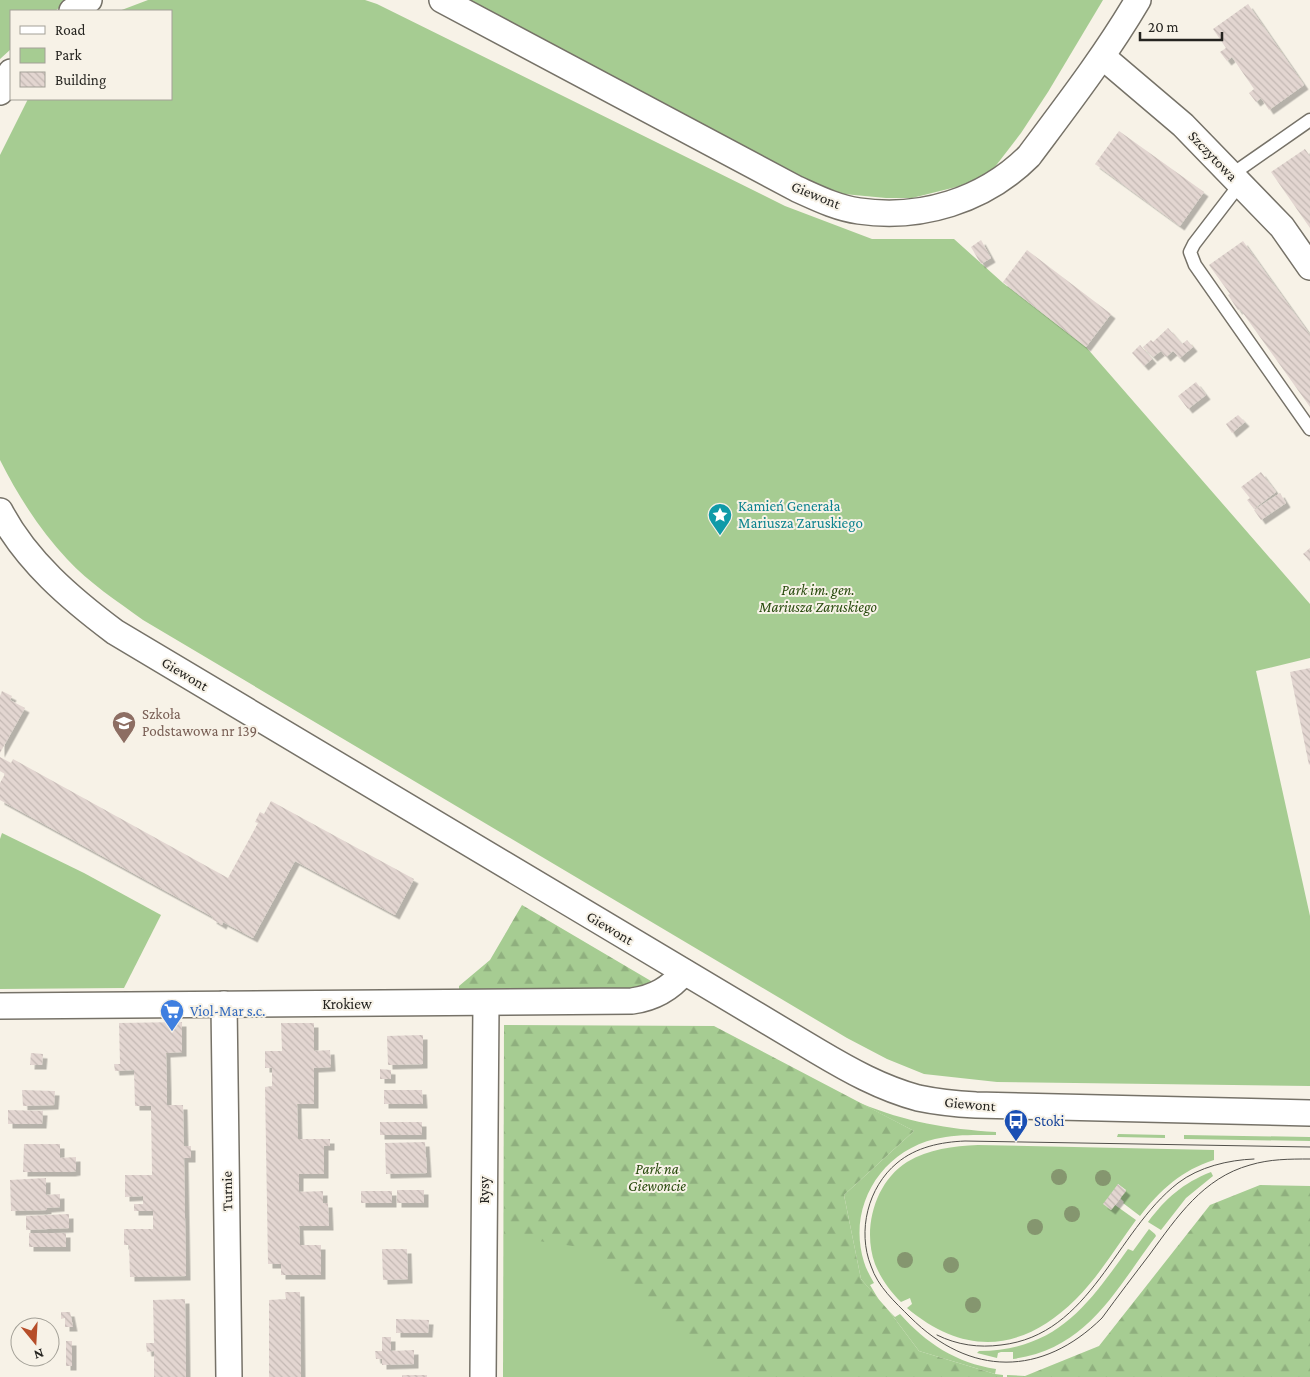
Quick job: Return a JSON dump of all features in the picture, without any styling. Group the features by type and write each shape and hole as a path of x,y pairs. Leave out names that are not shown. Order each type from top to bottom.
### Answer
{"street":[{"path":"74,10 89,0"},
{"name":"Giewont","path":"442,0 797,189 829,203 858,211 891,213 922,211 945,206 971,196 1016,169 1028,156 1102,57 1138,0"},
{"name":"Szczytowa","path":"1102,57 1183,125 1282,227 1310,267"},
{"path":"0,92 10,74"},
{"name":"Giewont","path":"0,511 29,553 53,580 83,608 115,632 849,1070 876,1083 919,1098 946,1103 1013,1107 1310,1113"},
{"name":"Krokiew","path":"0,1006 486,1004 632,1001 646,999 669,987 684,972"},
{"name":"Turnie","path":"224,1004 229,1377"},
{"name":"Rysy","path":"483,1377 486,1004"}],"lane":[{"path":"1310,120 1235,179 1190,252 1195,265 1310,429"}],"green space":[{"path":"0,0 69,0 56,10 10,10 10,50 0,59"},
{"name":"Park im. gen. Mariusza Zaruskiego","path":"148,0 365,0 377,4 785,206 872,239 954,239 1003,283 1086,347 1310,604 1310,658 1256,671 1310,916 1310,1086 997,1082 924,1074 887,1059 847,1038 143,620 84,576 57,548 39,524 14,487 0,460 0,155 28,100 172,100 172,10 122,10"},
{"path":"467,0 1103,0 1048,92 1021,133 991,172 960,186 912,198 886,198 833,193"},
{"path":"2,833 84,873 161,915 124,988 0,989 0,839"},
{"path":"522,905 652,983 642,990 459,991 459,986 490,960"},
{"name":"Park na Giewoncie","path":"504,1025 796,1240 934,1377 503,1377"},
{"name":"Park na Giewoncie","path":"504,1025 714,1026 914,1131 844,1195 861,1279 889,1311 919,1351 1003,1375 1003,1377 730,1377 593,1249 504,1236"},
{"path":"860,1103 877,1110 927,1124 996,1132 996,1135 943,1137 915,1146 898,1156 884,1169 872,1185 864,1203 860,1222 860,1242 865,1265 874,1283 870,1285 879,1300 861,1279 844,1195 914,1131"},
{"path":"1118,1134 1165,1135 1165,1138 1117,1137"},
{"path":"1184,1135 1310,1137 1310,1141 1184,1139"},
{"path":"978,1145 1214,1150 1214,1160 1192,1169 1172,1182 1140,1216 1123,1203 1120,1198 1126,1190 1118,1184 1111,1210 1115,1205 1136,1220 1100,1271 1076,1299 1056,1317 1035,1330 1015,1338 993,1342 972,1341 950,1335 929,1324 907,1308 912,1304 910,1298 901,1302 893,1294 875,1264 870,1236 874,1207 879,1194 896,1171 907,1162 933,1151 950,1147"},
{"path":"1211,1172 1213,1176 1186,1198 1161,1230 1148,1222 1176,1192 1192,1181"},
{"path":"1260,1185 1310,1186 1310,1377 1007,1377 1007,1375 1025,1376 1099,1346 1210,1205"},
{"path":"1149,1229 1156,1236 1112,1296 1080,1330 1061,1343 1039,1353 1013,1359 1013,1352 998,1353 997,1358 977,1353 979,1351 1006,1349 1029,1343 1050,1333 1067,1321 1098,1289 1128,1249 1133,1251"},
{"path":"889,1311 895,1317 900,1314 931,1343 955,1357 996,1369 995,1374 919,1351"}],"building":[{"path":"1248,4 1304,85 1269,110 1261,98 1256,102 1249,93 1254,89 1232,57 1227,61 1220,52 1226,48 1213,29"},
{"path":"1119,131 1204,192 1180,226 1095,164"},
{"path":"1305,149 1310,156 1310,228 1271,172"},
{"path":"981,240 991,258 981,264 971,247"},
{"path":"1243,241 1310,335 1310,407 1240,309 1238,310 1228,295 1230,294 1209,265"},
{"path":"1027,250 1111,314 1086,347 1003,282"},
{"path":"1168,328 1182,344 1187,340 1193,347 1180,358 1173,351 1166,357 1161,351 1153,357 1143,347 1151,340 1153,342"},
{"path":"1140,345 1152,359 1144,366 1132,353"},
{"path":"1196,382 1206,395 1188,409 1178,396"},
{"path":"1238,415 1245,422 1232,433 1226,424"},
{"path":"1261,472 1276,492 1254,509 1247,500 1250,498 1241,487"},
{"path":"1280,493 1286,503 1261,520 1254,510"},
{"path":"1310,548 1310,561 1303,554"},
{"path":"1310,668 1310,764 1309,765 1290,672"},
{"path":"2,691 12,696 10,700 25,708 0,753 0,696"},
{"path":"0,757 11,763 13,759 228,878 258,823 255,822 260,812 264,814 271,801 414,879 395,915 295,861 253,938 223,922 222,925 212,919 213,917 0,800 0,783 5,774 0,771"},
{"path":"182,1022 182,1052 166,1053 167,1105 183,1105 184,1146 191,1146 191,1158 184,1158 186,1276 130,1277 129,1245 124,1245 124,1229 153,1229 153,1211 134,1211 134,1204 143,1204 143,1196 125,1197 125,1175 152,1175 151,1106 135,1106 134,1070 115,1071 114,1064 120,1064 119,1023"},
{"path":"281,1023 314,1023 314,1051 330,1050 331,1067 314,1068 314,1104 297,1104 298,1139 330,1139 330,1146 324,1146 324,1174 299,1174 299,1192 323,1191 323,1203 328,1203 329,1226 299,1226 300,1245 321,1245 321,1275 281,1275 281,1264 268,1264 265,1087 272,1086 272,1068 265,1068 265,1051 282,1051"},
{"path":"423,1035 423,1064 388,1065 387,1036"},
{"path":"31,1053 43,1054 42,1065 30,1065"},
{"path":"380,1069 391,1070 391,1079 380,1079"},
{"path":"22,1090 55,1091 54,1105 23,1106"},
{"path":"384,1090 422,1090 423,1104 384,1104"},
{"path":"8,1110 43,1111 42,1124 8,1124"},
{"path":"380,1122 422,1122 422,1135 380,1135"},
{"path":"425,1142 427,1173 386,1174 385,1143"},
{"path":"24,1144 60,1144 60,1158 76,1157 76,1171 23,1172"},
{"path":"46,1178 46,1195 60,1194 60,1207 47,1208 47,1210 11,1211 10,1180"},
{"path":"1118,1184 1126,1191 1111,1210 1103,1204"},
{"path":"397,1190 424,1190 424,1203 397,1203"},
{"path":"361,1191 392,1191 392,1203 361,1203"},
{"path":"69,1214 69,1228 26,1230 26,1216"},
{"path":"29,1233 66,1233 66,1247 29,1247"},
{"path":"382,1249 407,1249 408,1279 383,1280"},
{"path":"285,1292 300,1292 301,1377 269,1377 269,1300 286,1299"},
{"path":"185,1299 186,1377 154,1377 154,1351 147,1352 146,1343 154,1343 153,1300"},
{"path":"61,1312 70,1312 73,1327 65,1327 65,1318 61,1319"},
{"path":"396,1319 429,1320 428,1333 396,1333"},
{"path":"382,1337 391,1337 391,1351 414,1350 414,1364 382,1365 382,1359 376,1359 375,1351 382,1351"},
{"path":"66,1341 72,1341 72,1366 66,1366"},
{"path":"402,1375 427,1375 427,1377 402,1377"}],"tram line":[{"path":"1310,1147 965,1141 938,1144 921,1149 904,1158 887,1173 879,1184 872,1197 865,1224 867,1253 874,1274 882,1287 910,1317 933,1337 957,1351 981,1359 1006,1362 1031,1359 1055,1351 1079,1337 1102,1318 1170,1226 1192,1200 1218,1179 1233,1171 1257,1163 1310,1159"},
{"path":"937,1335 968,1345 985,1346 1001,1345 1032,1337 1058,1322 1080,1302 1100,1279 1136,1228 1156,1204 1178,1183 1186,1177 1214,1165 1254,1159"}],"place":[{"name":"Kamień Generała Mariusza Zaruskiego","path":"720,536"},
{"name":"Szkoła Podstawowa nr 139","path":"124,744"},
{"name":"Viol-Mar s.c.","path":"172,1032"},
{"name":"Stoki","path":"1016,1142"}]}
